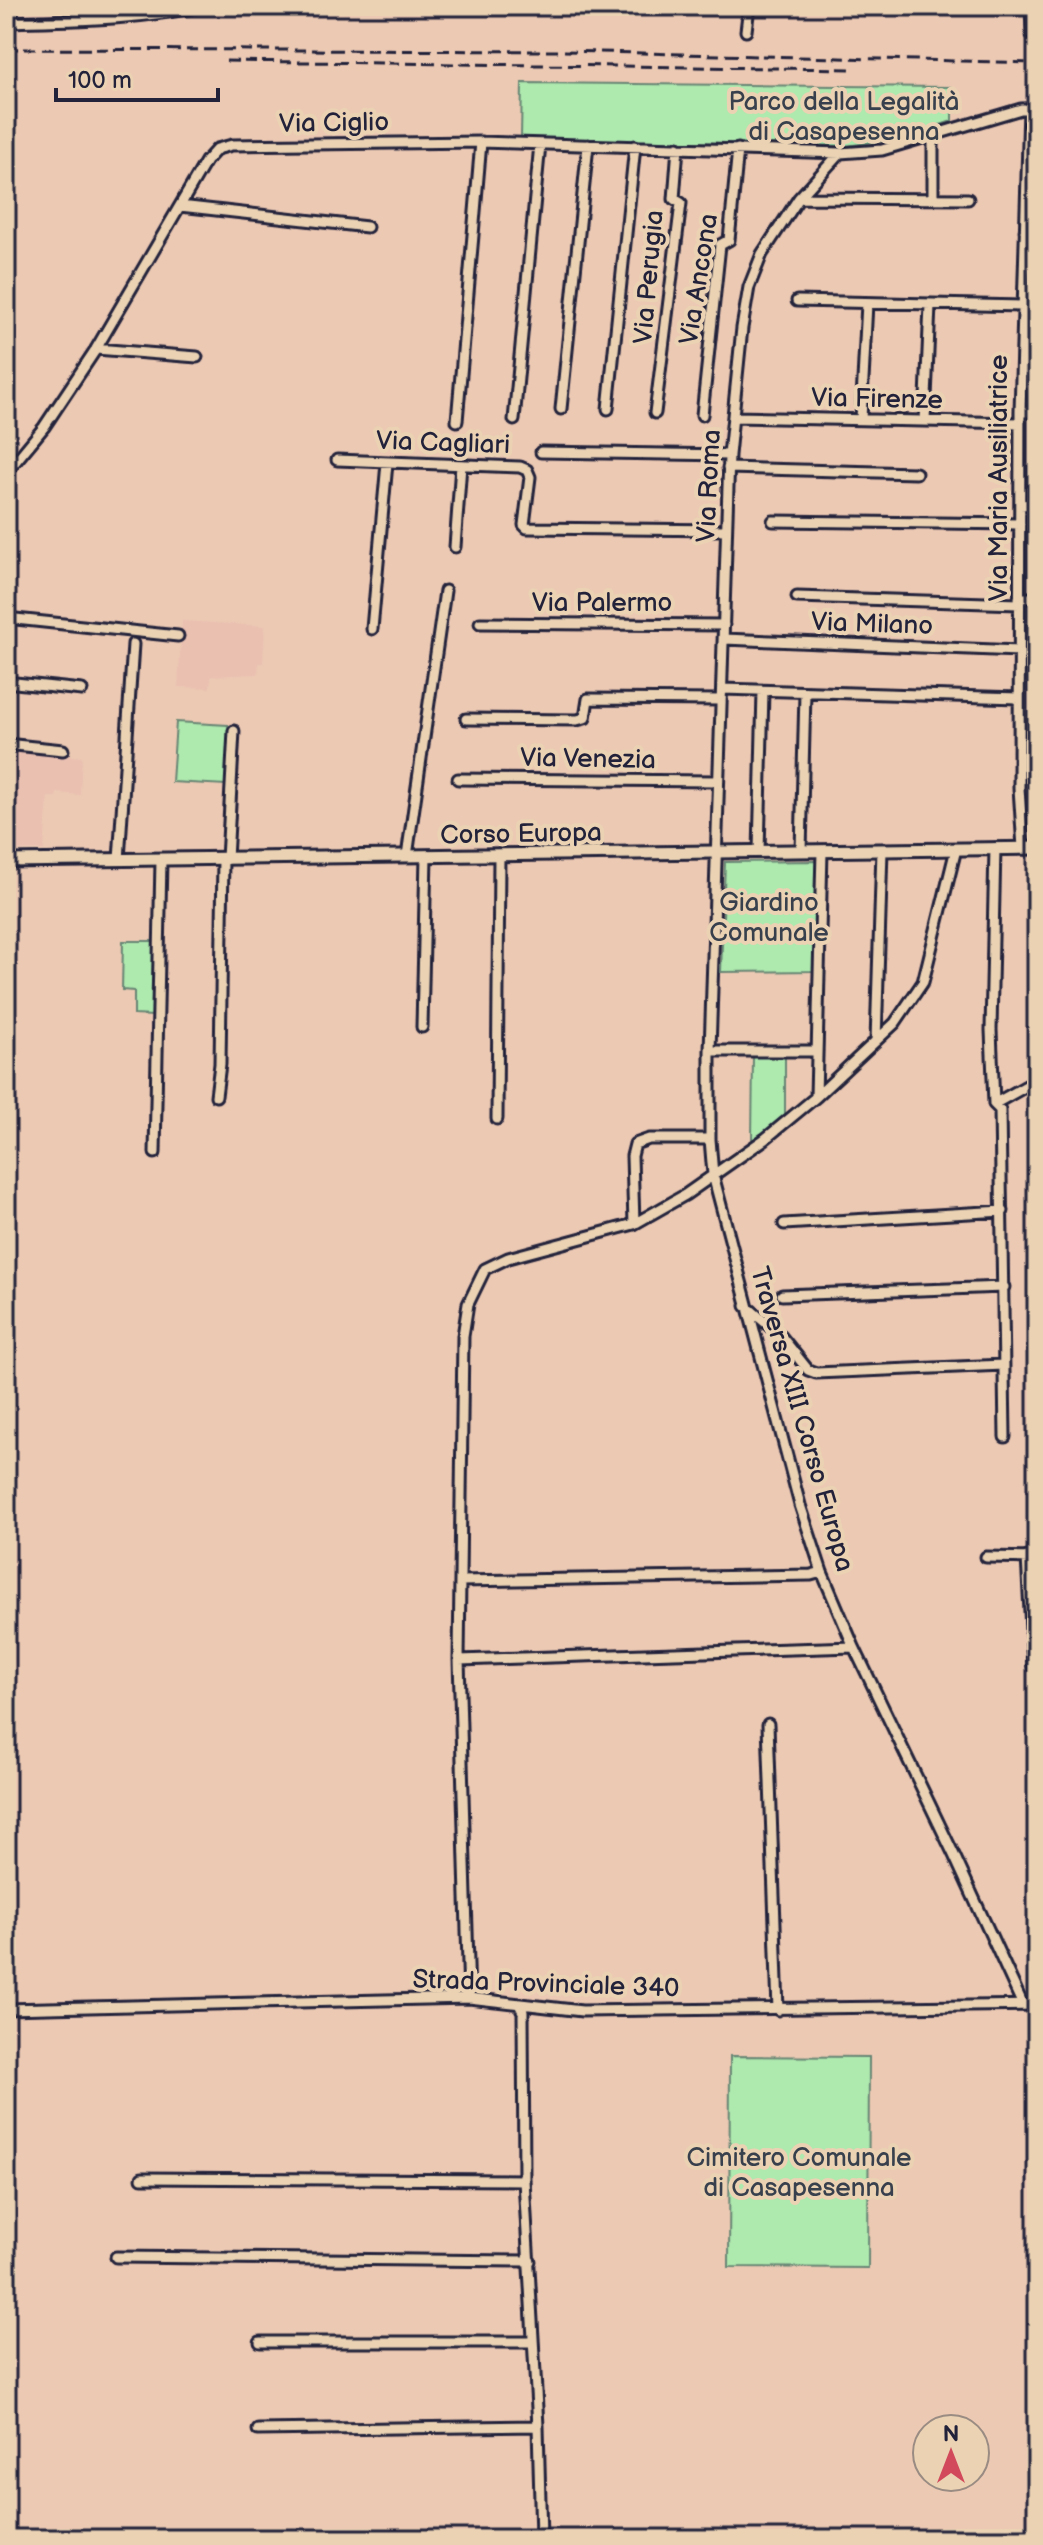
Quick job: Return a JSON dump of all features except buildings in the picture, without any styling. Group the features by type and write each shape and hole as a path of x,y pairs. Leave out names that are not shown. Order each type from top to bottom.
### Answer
{"street":[{"path":"6,22 203,6"},
{"path":"746,31 749,6"},
{"path":"1031,6 1032,35"},
{"name":"Via Ciglio","path":"6,473 44,427 96,349 206,161 217,149 232,145 481,142 840,153 882,150 1033,108"},
{"name":"Via Maria Ausiliatrice","path":"1023,848 1019,788 1020,418 1025,231 1033,108"},
{"path":"933,134 933,199"},
{"path":"457,421 481,142"},
{"path":"514,420 540,144"},
{"path":"561,409 588,145"},
{"path":"608,409 635,146"},
{"name":"Via Perugia","path":"655,413 681,203 674,199 678,147"},
{"name":"Via Ancona","path":"702,415 720,245 729,240 738,149"},
{"name":"Via Roma","path":"715,852 728,468 749,287 762,254 799,198 840,153"},
{"path":"799,198 968,199"},
{"path":"180,206 367,227"},
{"path":"1025,231 1037,232"},
{"path":"797,301 1023,306"},
{"path":"861,419 867,303"},
{"path":"925,421 930,305"},
{"path":"96,349 197,357"},
{"name":"Via Firenze","path":"734,417 925,421 1020,418 1037,412"},
{"path":"541,452 729,455"},
{"name":"Via Cagliari","path":"337,460 520,467 527,470 530,477 524,525 527,528 726,530"},
{"path":"372,629 387,463"},
{"path":"455,547 461,465"},
{"path":"728,468 916,473"},
{"path":"1020,505 1037,504"},
{"path":"773,521 1020,524"},
{"path":"407,856 445,591"},
{"path":"797,597 1019,601 1037,598"},
{"path":"6,618 178,636"},
{"name":"Via Palermo","path":"480,623 724,625"},
{"name":"Via Milano","path":"724,639 1019,651"},
{"path":"119,860 133,644"},
{"path":"6,682 82,690"},
{"path":"759,852 763,691"},
{"path":"466,719 577,720 587,715 588,699 763,691 1019,698"},
{"path":"801,851 805,693"},
{"path":"216,1096 220,1064 225,859 234,731"},
{"path":"6,744 63,750"},
{"name":"Via Venezia","path":"458,779 718,781"},
{"path":"995,848 991,1030 994,1104 1000,1110 1005,1437"},
{"name":"Corso Europa","path":"6,861 1037,848"},
{"path":"469,1998 459,1660 463,1336 468,1304 485,1269 508,1258 634,1224 765,1139 816,1097 895,1023 923,982 956,849"},
{"path":"876,1041 882,850"},
{"path":"816,1097 822,851"},
{"name":"Traversa XIII Corso Europa","path":"715,852 710,1139 713,1175 746,1306 800,1505 822,1572 854,1647 1023,2005"},
{"path":"497,1119 499,855"},
{"path":"422,1027 426,856"},
{"path":"155,1153 161,860"},
{"path":"710,1051 817,1051"},
{"path":"994,1104 1037,1080"},
{"path":"634,1224 632,1156 635,1144 649,1139 710,1139"},
{"path":"784,1224 1003,1211"},
{"path":"782,1295 1004,1287"},
{"path":"746,1306 780,1335 808,1370 816,1373 1004,1365"},
{"path":"986,1557 1032,1558 1033,1666"},
{"path":"460,1581 795,1576 822,1572"},
{"path":"459,1660 854,1647"},
{"path":"768,1724 778,2010"},
{"name":"Strada Provinciale 340","path":"6,2009 469,1998 582,2011 1037,2005"},
{"path":"520,2006 523,2012 524,2180 541,2539"},
{"path":"142,2178 524,2180"},
{"path":"116,2257 530,2261"},
{"path":"260,2342 532,2342"},
{"path":"258,2430 538,2426"}],"shaded area":[{"path":"182,621 265,626 263,663 259,663 258,674 211,676 210,688 178,687"},
{"path":"6,749 82,757 80,795 57,793 56,797 48,797 44,850 6,851"}],"green space":[{"name":"Parco della Legalità di Casapesenna","path":"522,83 952,87 952,121 903,138 846,146 521,138"},
{"path":"176,722 228,725 226,785 172,782"},
{"name":"Giardino Comunale","path":"817,861 814,971 721,972 725,862"},
{"path":"123,941 153,941 153,1016 134,1015 134,991 122,990"},
{"path":"753,1056 785,1056 785,1117 752,1141"},
{"name":"Cimitero Comunale di Casapesenna","path":"730,2056 869,2057 868,2268 729,2267"}],"railway":[{"path":"6,49 562,51 1037,63"},
{"path":"226,61 850,69"}]}
